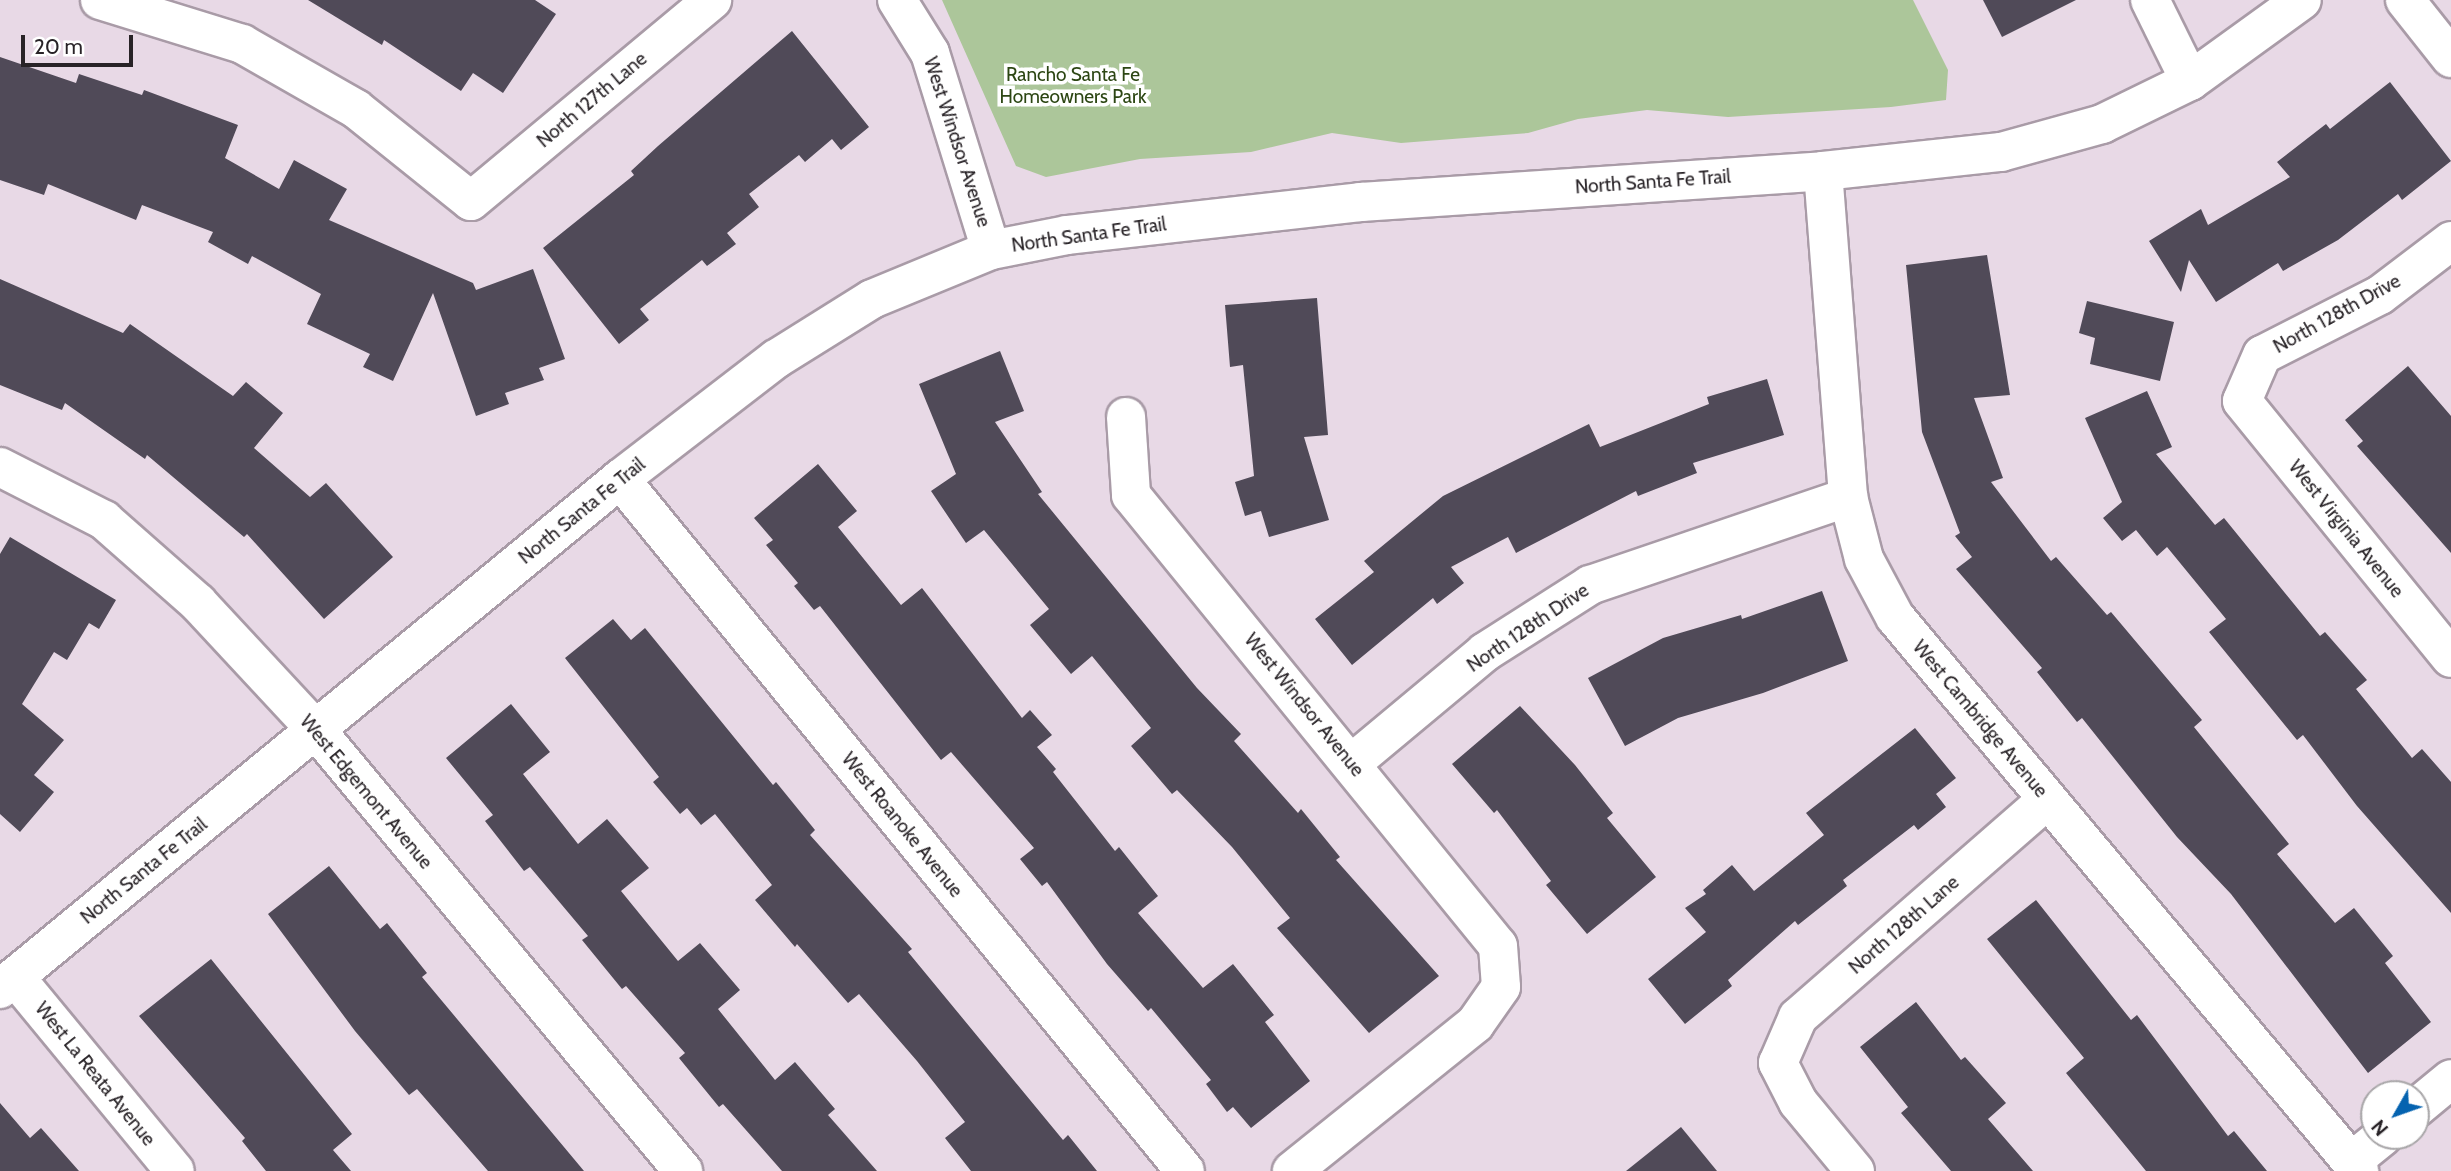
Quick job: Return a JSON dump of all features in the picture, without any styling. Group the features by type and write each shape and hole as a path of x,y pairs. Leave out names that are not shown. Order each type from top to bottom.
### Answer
{"street":[{"name":"North 127th Lane","path":"100,0 242,44 356,109 471,201 712,0"},
{"name":"West Windsor Avenue","path":"897,0 930,53 991,250"},
{"path":"2150,0 2190,81"},
{"name":"North Santa Fe Trail","path":"8,983 620,479 825,325 872,299 991,250 1068,234 1361,202 1823,171 2001,152 2102,124 2190,81 2302,0"},
{"path":"2405,0 2451,58"},
{"name":"West Cambridge Avenue","path":"1823,171 1848,497 1864,559 1895,617 2355,1166"},
{"name":"North 128th Drive","path":"2242,401 2262,355 2380,295 2451,241"},
{"name":"West Virginia Avenue","path":"2242,401 2451,658"},
{"name":"West Windsor Avenue","path":"1126,417 1131,495 1352,763 1498,946 1501,987 1475,1024 1292,1171"},
{"name":"West Edgemont Avenue","path":"0,467 104,520 198,603 316,730 683,1171"},
{"name":"West Roanoke Avenue","path":"620,479 1185,1171"},
{"name":"North 128th Drive","path":"1352,763 1485,652 1590,585 1848,497"},
{"name":"North 128th Lane","path":"1855,1171 1798,1102 1778,1063 1798,1017 2048,800"},
{"name":"West La Reata Avenue","path":"8,983 175,1171"},
{"path":"2430,1096 2451,1079"},
{"path":"2355,1166 2370,1150"}],"green space":[{"name":"Rancho Santa Fe Homeowners Park","path":"942,0 1913,0 1948,70 1946,100 1891,107 1728,117 1647,110 1578,119 1528,133 1401,143 1332,133 1251,152 1140,159 1046,177 1016,166"}],"building":[{"path":"308,0 535,0 556,14 503,93 473,73 461,91 384,40 382,45"},
{"path":"1983,0 2076,0 2002,37"},
{"path":"792,31 869,127 841,150 832,139 805,162 799,155 749,194 759,207 727,233 736,244 707,266 702,260 640,309 649,320 619,344 543,248 634,175 631,171 658,146"},
{"path":"0,57 76,83 79,74 142,95 144,90 238,125 225,158 279,189 294,160 347,189 329,220 473,283 476,290 533,269 565,359 539,368 544,380 505,393 509,404 476,416 433,293 393,381 363,367 370,354 307,324 321,294 252,256 248,264 208,242 213,232 142,205 136,220 48,184 44,195 0,180"},
{"path":"2390,82 2451,161 2402,200 2398,194 2338,240 2283,271 2278,263 2216,302 2189,260 2181,292 2149,241 2201,209 2208,225 2290,177 2277,162 2326,124 2330,129"},
{"path":"1987,255 2010,395 1974,398 2003,478 1991,482 2051,561 2056,557 2107,615 2111,612 2202,720 2194,727 2289,844 2277,854 2335,923 2354,908 2393,956 2385,963 2431,1022 2368,1073 2231,894 2177,837 2082,718 2077,722 2037,672 2042,668 1956,569 1972,557 1955,536 1960,533 1922,432 1906,265"},
{"path":"0,279 123,333 130,324 233,396 246,382 283,413 254,448 310,497 326,483 393,557 324,619 247,534 244,537 147,455 145,459 65,403 62,410 0,385"},
{"path":"1317,298 1328,435 1304,437 1329,520 1269,537 1261,511 1245,516 1235,482 1254,476 1243,365 1230,367 1225,305"},
{"path":"2087,301 2174,322 2160,381 2090,364 2095,338 2079,333"},
{"path":"1000,351 1024,411 995,422 1042,492 1038,494 1197,688 1241,734 1234,741 1298,813 1301,809 1340,857 1336,860 1439,976 1369,1033 1277,928 1290,918 1232,847 1177,790 1172,794 1131,746 1151,728 1092,656 1071,674 1030,625 1049,609 984,530 966,543 931,491 956,474 919,384"},
{"path":"2408,366 2451,416 2451,553 2357,446 2363,441 2345,420"},
{"path":"1767,379 1784,435 1693,463 1697,473 1638,496 1636,491 1516,553 1508,537 1451,567 1464,583 1437,604 1433,598 1352,665 1315,619 1374,572 1364,561 1443,496 1589,424 1600,447 1709,404 1707,397"},
{"path":"2147,391 2172,447 2156,454 2215,525 2224,518 2320,636 2325,632 2367,680 2356,689 2412,758 2422,749 2451,782 2451,913 2357,806 2303,735 2297,740 2209,632 2226,619 2167,547 2157,556 2136,530 2122,541 2103,518 2122,502 2085,418"},
{"path":"818,464 857,511 838,527 901,605 922,588 1022,718 1030,710 1052,735 1037,747 1056,769 1053,772 1115,851 1119,847 1158,896 1138,913 1203,988 1233,964 1274,1015 1265,1022 1310,1081 1251,1128 1233,1107 1227,1112 1206,1084 1211,1080 1151,1008 1148,1011 1107,964 1047,882 1042,886 1020,859 1034,848 951,752 941,760 820,606 814,610 794,586 798,583 766,545 773,540 754,518"},
{"path":"10,537 116,600 99,629 89,623 67,660 54,652 22,704 64,740 34,775 54,792 20,832 0,814 0,554"},
{"path":"1822,591 1848,661 1763,693 1678,718 1625,746 1588,678 1663,638 1741,615 1742,619"},
{"path":"613,619 631,640 645,628 773,785 776,782 815,830 810,835 912,949 908,952 1063,1140 1068,1135 1097,1171 971,1171 945,1138 965,1122 917,1061 859,994 848,1003 797,944 795,947 755,900 772,885 715,814 701,825 687,808 680,814 653,782 659,777 565,658"},
{"path":"511,704 550,752 523,774 578,844 607,819 649,868 621,891 678,961 700,943 740,990 718,1009 775,1080 795,1062 835,1109 828,1115 877,1171 782,1171 723,1104 719,1107 679,1058 685,1053 626,986 622,989 582,940 588,936 530,867 524,871 485,821 493,815 446,758"},
{"path":"1520,706 1575,765 1613,813 1607,818 1656,877 1587,934 1546,885 1551,881 1497,810 1494,813 1452,764"},
{"path":"1915,728 1956,778 1936,794 1946,807 1918,830 1914,825 1843,880 1847,886 1798,925 1795,921 1728,980 1732,986 1685,1024 1648,979 1706,932 1685,908 1706,894 1703,890 1732,865 1754,891 1824,835 1806,813"},
{"path":"329,866 380,929 387,923 427,973 422,977 584,1171 488,1171 417,1089 409,1095 355,1031 268,914"},
{"path":"2036,900 2131,1020 2137,1015 2228,1136 2234,1131 2267,1171 2146,1171 2066,1073 2084,1058 1987,939"},
{"path":"211,959 352,1134 333,1150 351,1171 266,1171 242,1141 245,1138 139,1016"},
{"path":"1916,1002 1961,1060 1965,1057 2006,1103 1988,1119 2033,1171 1951,1171 1901,1113 1908,1107 1860,1047"},
{"path":"0,1103 30,1138 41,1128 79,1171 0,1171"},
{"path":"1681,1127 1717,1171 1626,1171"}]}
